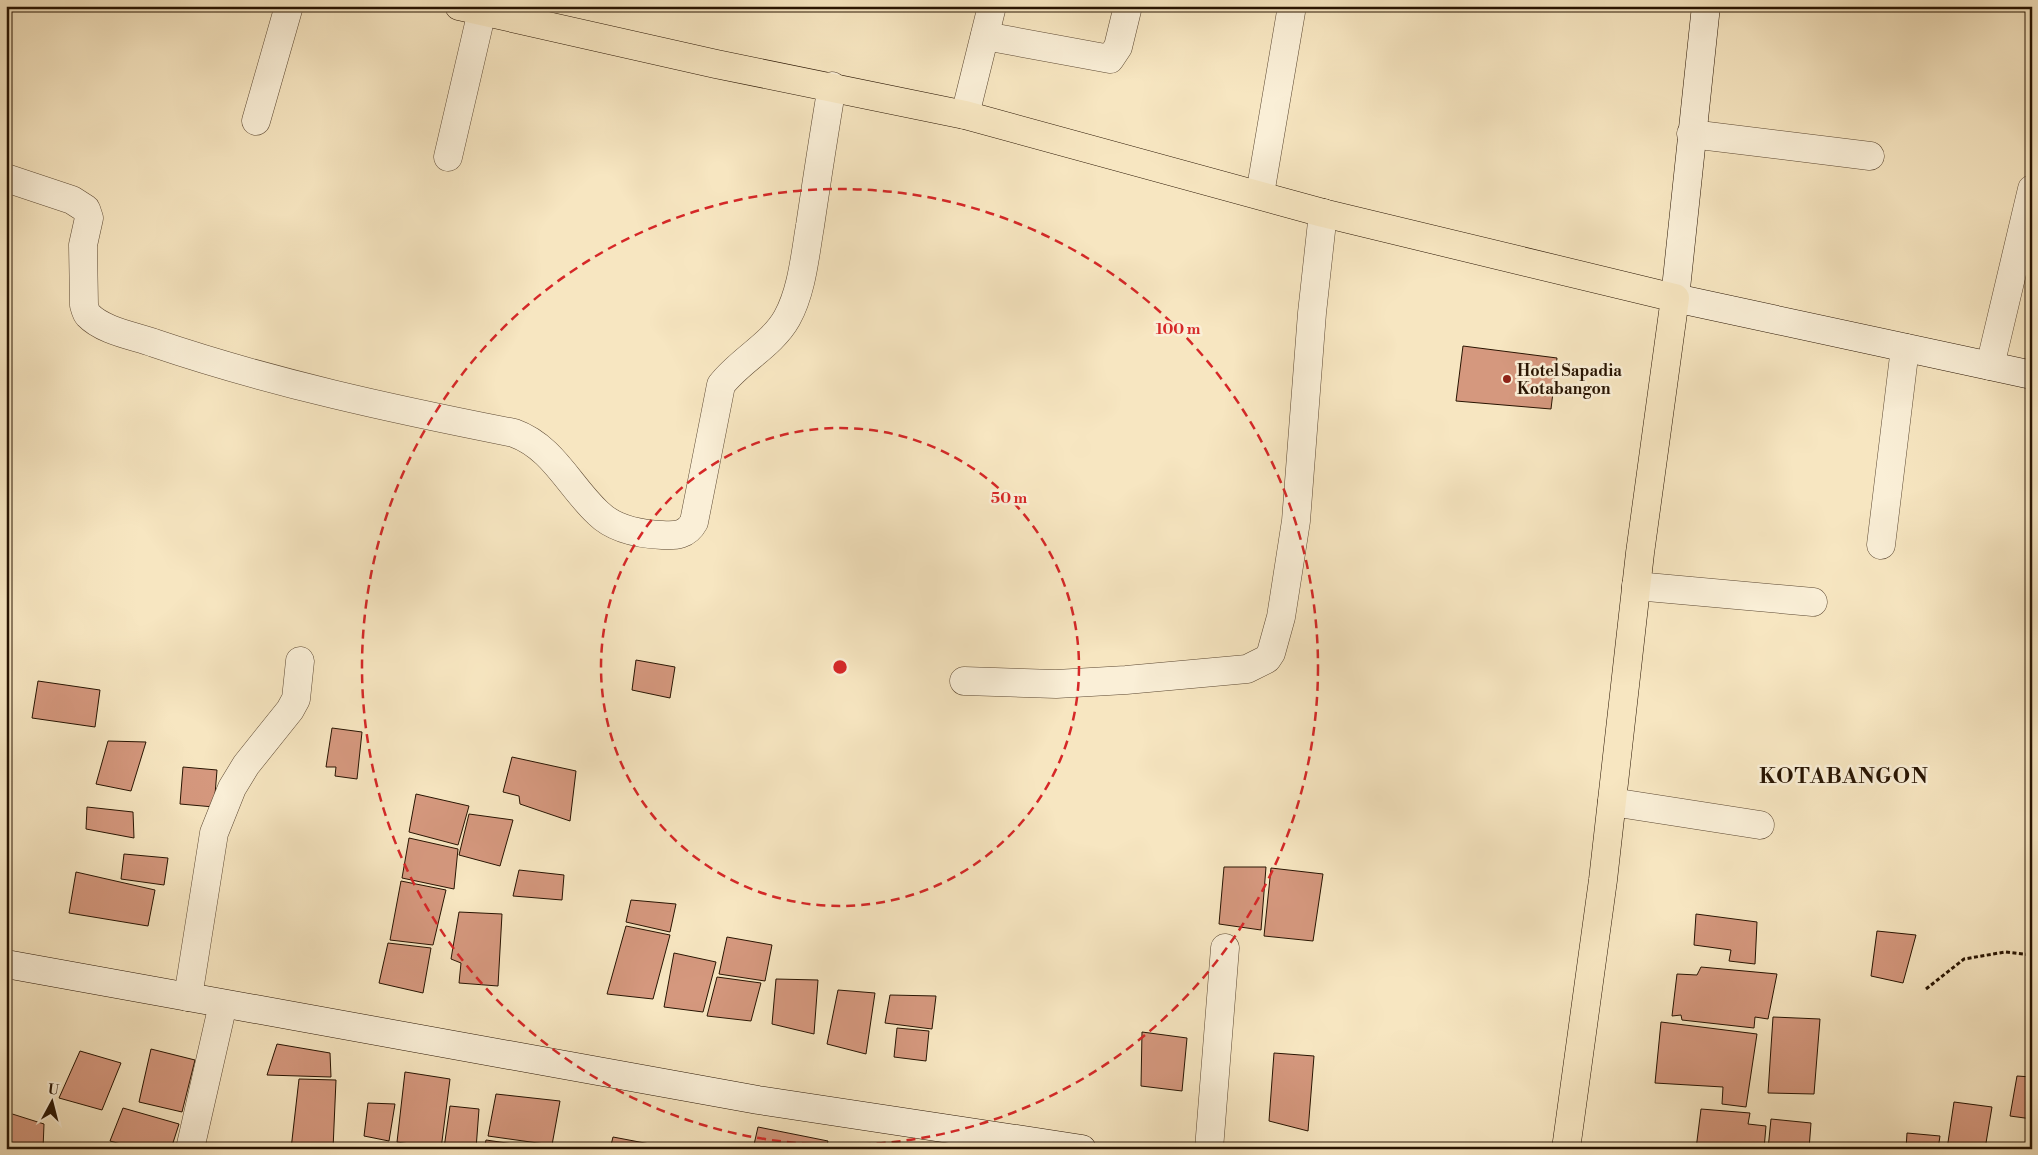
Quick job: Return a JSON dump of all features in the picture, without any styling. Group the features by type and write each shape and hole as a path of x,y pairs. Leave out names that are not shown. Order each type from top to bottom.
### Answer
{"highway":[{"path":"470,9 525,14 716,64 832,86 965,116 1260,194 1323,213 1675,298 1636,586 1603,880 1566,1149"}],"street":[{"path":"256,121 289,6"},
{"path":"965,116 992,6"},
{"path":"985,36 1110,59 1118,47 1128,6"},
{"path":"1260,194 1292,6"},
{"path":"1706,6 1675,298 2032,375"},
{"path":"448,158 470,9"},
{"path":"6,178 72,200 86,210 89,218 83,245 84,305 88,314 98,322 172,349 274,381 403,411 514,433 529,438 548,454 599,514 630,530 672,536 686,532 694,522 721,385 730,374 769,340 787,318 795,296 804,262 832,86"},
{"path":"1691,134 1870,156"},
{"path":"1990,366 2032,189"},
{"path":"964,681 1056,684 1126,680 1246,669 1267,659 1271,653 1281,617 1296,521 1312,313 1323,213"},
{"path":"1881,545 1905,348"},
{"path":"1636,586 1814,602"},
{"path":"188,997 214,833 232,788 246,765 290,710 296,699 300,661"},
{"path":"1612,802 1760,825"},
{"path":"1209,1149 1225,948"},
{"path":"6,964 758,1100 1044,1146 1082,1149"},
{"path":"190,1149 223,1004"}],"path":[{"path":"1926,989 1964,959 2005,952 2032,954"}],"building":[{"name":"Hotel Sapadia Kotabangon","path":"1463,346 1557,358 1551,409 1456,401"},
{"path":"636,660 675,667 670,698 632,690"},
{"path":"38,681 100,690 95,727 32,718"},
{"path":"332,728 362,732 357,779 335,776 336,767 326,767"},
{"path":"108,741 146,742 131,791 96,784"},
{"path":"512,757 576,771 570,821 520,804 519,796 503,792"},
{"path":"183,767 217,770 214,807 180,804"},
{"path":"416,794 469,806 458,845 409,832"},
{"path":"87,807 133,812 134,838 86,829"},
{"path":"469,814 513,820 500,866 459,855"},
{"path":"409,838 458,849 454,889 402,878"},
{"path":"124,854 168,858 164,885 121,879"},
{"path":"1224,867 1266,867 1261,930 1219,924"},
{"path":"1271,868 1323,874 1313,941 1264,936"},
{"path":"519,870 564,875 562,900 513,896"},
{"path":"76,872 155,890 148,926 69,913"},
{"path":"401,881 446,890 433,945 390,940"},
{"path":"631,900 676,904 670,932 626,922"},
{"path":"459,912 502,914 498,986 459,983 461,963 451,959"},
{"path":"1696,914 1757,922 1755,964 1729,961 1731,950 1694,945"},
{"path":"626,926 670,935 653,999 607,994"},
{"path":"1877,931 1916,935 1903,983 1871,976"},
{"path":"727,937 772,945 765,981 719,974"},
{"path":"388,943 431,948 423,993 379,983"},
{"path":"674,953 716,962 703,1012 664,1007"},
{"path":"1701,967 1777,974 1768,1019 1755,1017 1754,1028 1682,1020 1681,1015 1672,1016 1677,974 1697,975"},
{"path":"717,977 761,983 751,1021 707,1016"},
{"path":"776,979 818,980 814,1034 772,1024"},
{"path":"838,990 875,993 866,1054 827,1044"},
{"path":"890,995 936,996 932,1029 885,1023"},
{"path":"1773,1017 1820,1019 1814,1094 1768,1093"},
{"path":"1661,1022 1757,1034 1746,1107 1722,1104 1723,1087 1655,1083"},
{"path":"897,1028 929,1031 926,1061 894,1057"},
{"path":"1142,1032 1187,1038 1182,1091 1141,1086"},
{"path":"277,1044 330,1053 331,1077 267,1075"},
{"path":"151,1049 195,1060 182,1112 139,1102"},
{"path":"80,1051 121,1063 102,1110 59,1098"},
{"path":"1274,1053 1314,1056 1308,1131 1269,1121"},
{"path":"405,1072 450,1079 441,1149 397,1142"},
{"path":"2017,1076 2032,1077 2032,1119 2010,1116"},
{"path":"299,1079 336,1080 333,1149 291,1149"},
{"path":"496,1094 560,1101 552,1145 488,1136"},
{"path":"1954,1102 1992,1107 1985,1149 1947,1149"},
{"path":"368,1103 395,1104 389,1141 364,1136"},
{"path":"450,1106 479,1109 476,1149 444,1148"},
{"path":"123,1108 179,1124 171,1149 139,1149 110,1141"},
{"path":"1701,1109 1750,1113 1748,1124 1766,1126 1764,1149 1696,1149"},
{"path":"6,1112 44,1124 43,1149 6,1149"},
{"path":"1771,1119 1811,1123 1809,1149 1768,1149"},
{"path":"758,1127 828,1141 826,1149 753,1149"},
{"path":"1907,1133 1940,1136 1938,1149 1906,1149"},
{"path":"613,1137 650,1144 650,1149 610,1149"},
{"path":"486,1140 541,1148 484,1149"},
{"path":"1812,1145 1842,1149 1812,1149"}],"place":[{"name":"Hotel Sapadia Kotabangon","path":"1507,379"}],"district":[{"name":"KOTABANGON","path":"1844,776"}]}
